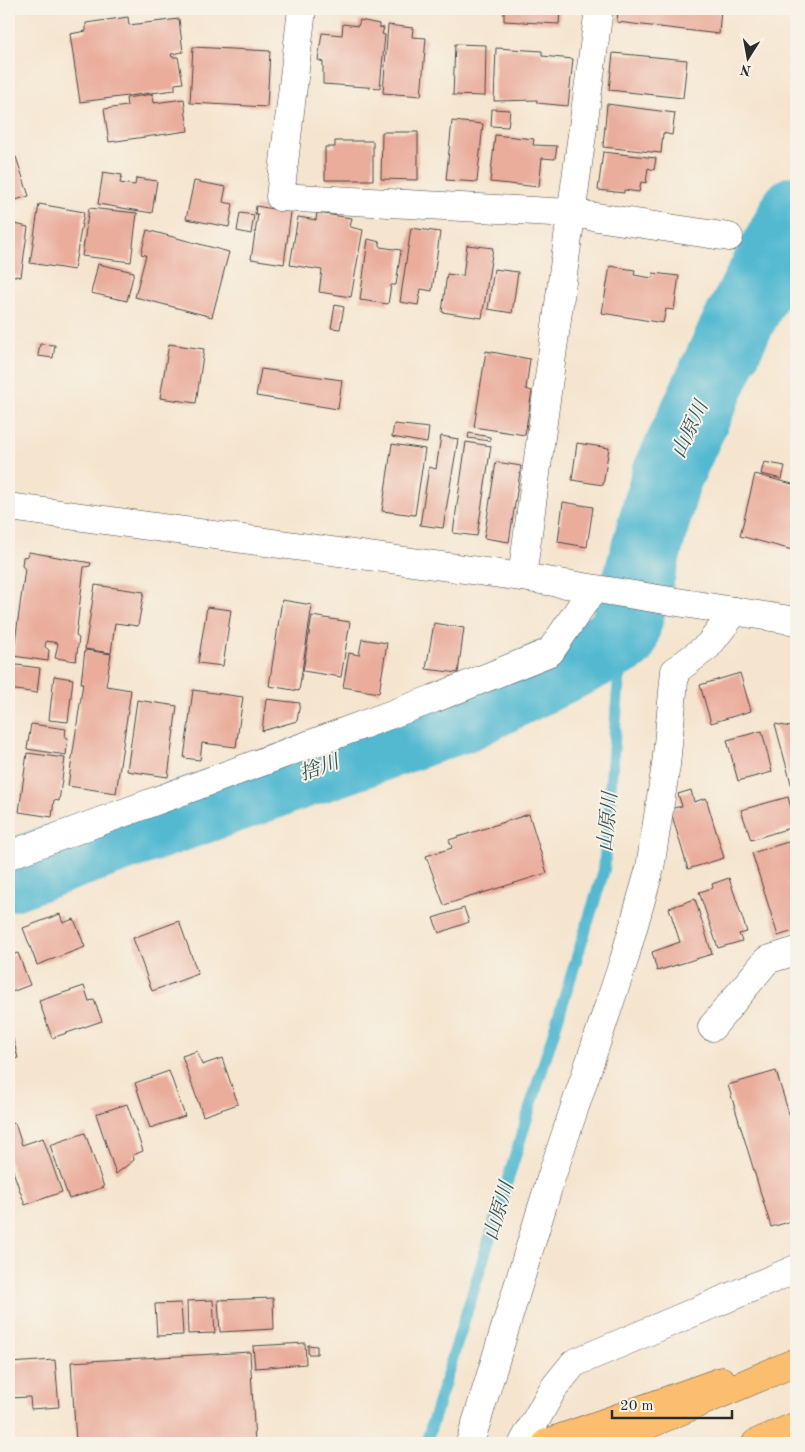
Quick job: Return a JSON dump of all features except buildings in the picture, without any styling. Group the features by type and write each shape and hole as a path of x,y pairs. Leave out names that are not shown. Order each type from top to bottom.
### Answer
{"highway":[{"path":"547,1443 796,1354"},
{"path":"605,1443 796,1362"},
{"path":"756,1443 796,1426"}],"street":[{"path":"302,9 280,197 570,213 729,238"},
{"path":"522,577 599,9"},
{"path":"9,508 522,577 796,621"},
{"path":"9,855 433,698 550,652 598,590"},
{"path":"470,1443 551,1178 624,960 650,868 666,765 675,671 708,646 735,611"},
{"path":"712,1027 767,960 796,951"},
{"path":"523,1443 553,1389 574,1364 796,1269"}],"waterway":[{"name":"捨川","path":"9,876 465,716 622,639 666,478 732,335 796,211"},
{"name":"山原川","path":"426,1443 604,870 622,639"}]}
